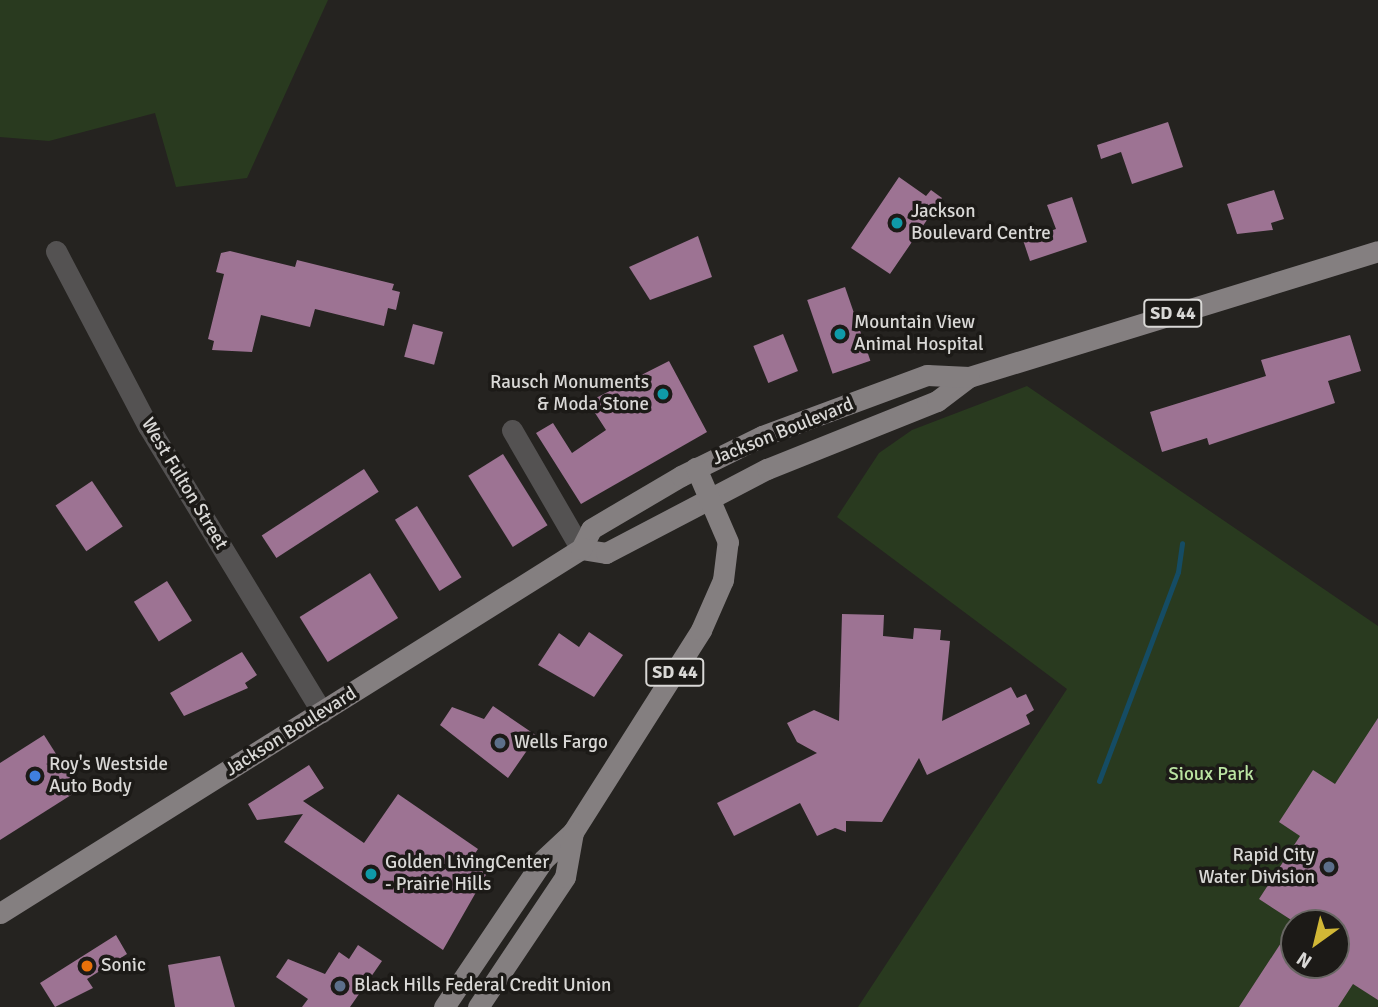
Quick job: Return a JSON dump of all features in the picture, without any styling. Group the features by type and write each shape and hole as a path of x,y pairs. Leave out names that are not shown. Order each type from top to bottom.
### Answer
{"main road":[{"name":"Jackson Boulevard","path":"581,550 606,553 710,499 937,401 969,377 1378,251"},
{"name":"Jackson Boulevard","path":"0,913 581,550 590,529 696,468 927,375 969,377"},
{"name":"SD 44","path":"444,1007 543,860 573,832 701,630 723,580 728,542 696,468"},
{"name":"SD 44","path":"478,1007 565,877 573,832"}],"street":[{"name":"West Fulton Street","path":"56,251 148,426 322,712"},
{"path":"512,430 581,550"}],"green space":[{"path":"0,0 328,0 247,178 176,187 155,113 49,141 0,137"},
{"name":"Sioux Park","path":"1027,386 1378,626 1378,1007 858,1007 1067,689 837,517 879,453 912,430"}],"building":[{"path":"1168,122 1183,167 1132,184 1121,152 1101,159 1097,145"},
{"name":"Jackson Boulevard Centre","path":"899,177 926,196 931,190 942,198 890,274 851,248"},
{"path":"1274,190 1284,219 1271,223 1273,230 1237,234 1227,204"},
{"path":"1072,197 1087,242 1030,261 1023,240 1056,229 1047,205"},
{"path":"698,236 712,277 650,300 629,267"},
{"path":"230,251 295,267 297,260 394,284 392,290 400,292 396,310 388,308 384,326 315,309 310,327 261,315 252,352 212,350 214,341 208,339 224,274 216,272 221,253"},
{"name":"Mountain View Animal Hospital","path":"845,287 870,361 833,374 807,300"},
{"path":"413,324 443,332 434,365 404,357"},
{"path":"783,334 798,371 768,383 753,346"},
{"path":"1350,335 1361,371 1328,381 1335,403 1209,445 1207,438 1162,452 1150,412 1266,376 1261,360"},
{"path":"669,361 707,432 581,504 536,433 553,423 572,453 606,430 588,402"},
{"path":"503,454 548,525 513,547 468,476"},
{"path":"364,469 379,492 276,558 262,535"},
{"path":"92,481 123,527 86,551 56,506"},
{"path":"417,506 462,577 439,591 395,520"},
{"path":"370,573 398,618 328,662 300,617"},
{"path":"167,581 192,621 159,642 134,602"},
{"path":"842,614 884,615 883,636 913,639 914,628 941,630 940,640 950,641 942,721 1011,687 1017,698 1026,694 1034,710 1026,715 1030,724 927,775 919,758 882,822 846,821 846,832 835,828 817,836 800,803 734,836 717,803 817,753 797,742 787,723 814,710 839,721"},
{"path":"589,632 623,655 594,697 538,665 559,633 579,647"},
{"path":"242,652 257,675 245,683 248,688 184,716 170,693"},
{"name":"Wells Fargo","path":"493,706 537,736 508,778 440,725 452,707 484,719"},
{"name":"Rapid City Water Division","path":"1378,718 1378,1000 1353,984 1338,1007 1239,1007 1280,944 1280,979 1350,979 1350,909 1280,909 1280,913 1259,899 1300,836 1279,822 1313,770 1335,784"},
{"name":"Roy's Westside Auto Body","path":"44,735 79,790 0,840 0,763"},
{"name":"Golden LivingCenter - Prairie Hills","path":"309,765 324,788 303,801 364,843 398,794 478,849 474,855 491,866 443,950 284,842 303,814 257,820 248,804"},
{"name":"Sonic","path":"116,935 127,954 87,979 93,988 55,1007 40,983"},
{"name":"Black Hills Federal Credit Union","path":"358,945 382,961 350,1007 302,1007 308,999 276,977 288,959 325,974 339,952 349,959"},
{"path":"220,956 235,1007 175,1007 168,965"}],"waterway":[{"path":"1099,781 1178,572 1182,543"}],"place":[{"name":"Jackson Boulevard Centre","path":"897,223"},
{"name":"Mountain View Animal Hospital","path":"840,334"},
{"name":"Rausch Monuments & Moda Stone","path":"663,394"},
{"name":"Wells Fargo","path":"500,743"},
{"name":"Roy's Westside Auto Body","path":"35,776"},
{"name":"Rapid City Water Division","path":"1329,867"},
{"name":"Golden LivingCenter - Prairie Hills","path":"371,874"},
{"name":"Sonic","path":"87,966"},
{"name":"Black Hills Federal Credit Union","path":"340,986"}]}
